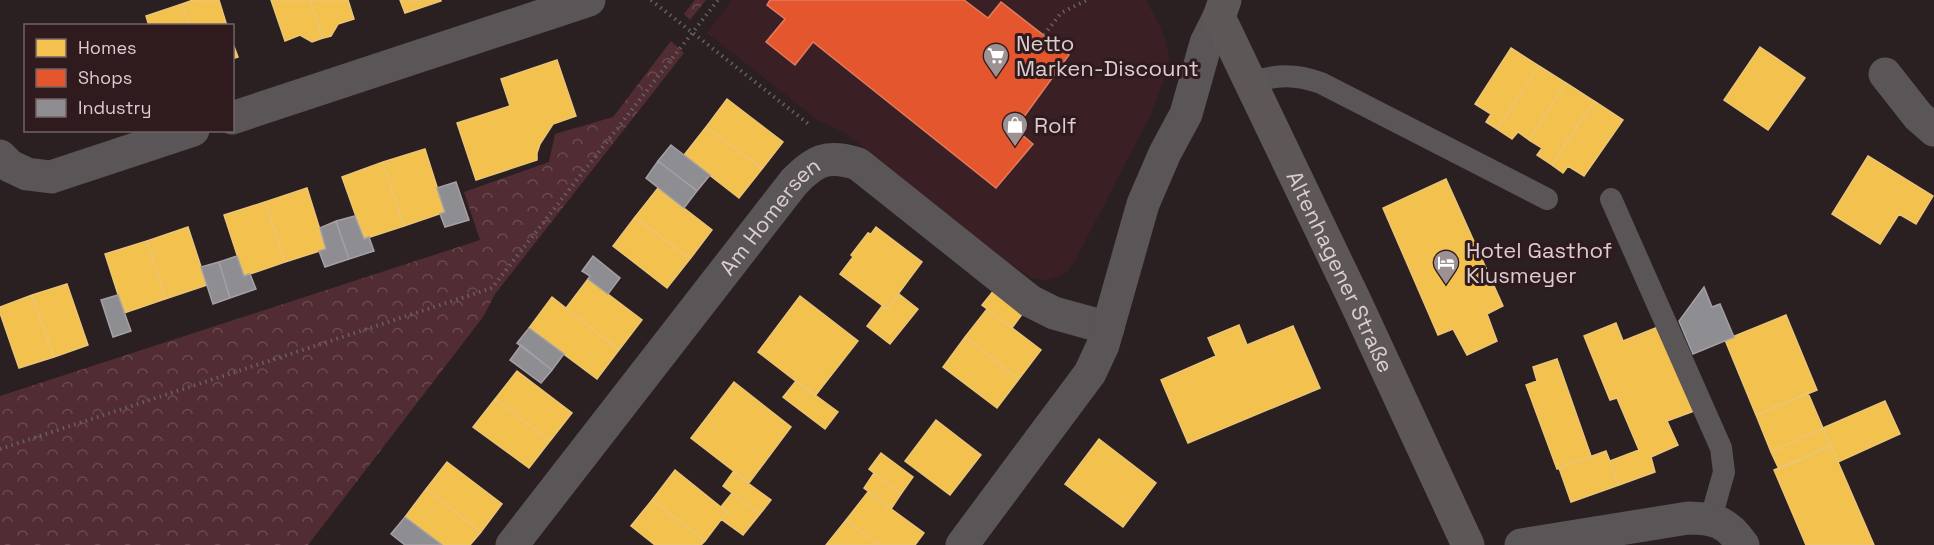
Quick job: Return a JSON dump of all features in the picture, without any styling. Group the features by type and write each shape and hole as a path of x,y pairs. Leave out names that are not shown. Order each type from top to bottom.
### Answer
{"main road":[{"name":"Altenhagener Straße","path":"1222,9 1250,83 1468,545"}],"street":[{"path":"234,117 589,0"},
{"path":"962,545 1090,373 1103,345 1143,204 1165,153 1186,114 1206,43 1222,9"},
{"path":"1885,74 1918,116 1934,130"},
{"path":"0,158 27,174 51,177 188,132"},
{"name":"Am Homersen","path":"512,545 794,182 818,162 842,159 858,164 1030,301 1054,313 1108,328"},
{"path":"1521,545 1688,518 1711,518 1728,526 1743,545"}],"lane":[{"path":"1250,83 1277,75 1302,76 1321,83 1547,199"},
{"path":"1611,199 1722,448 1724,472 1711,518"}],"path":[{"path":"651,0 818,131 828,159"},
{"path":"0,449 492,288 718,0"},
{"path":"1044,35 1061,13 1087,0"}],"shaded area":[{"path":"732,0 1146,0 1159,24 1169,59 1152,112 1075,261 1067,272 1057,277 1046,280 1033,279 1004,259 844,132 819,121 707,33"}],"green space":[{"path":"695,0 706,0 690,20 684,14"},
{"path":"671,41 684,53 495,294 483,317 308,545 0,545 0,396 480,240 464,192 549,162 555,134 613,117"}],"building: Homes":[{"path":"193,0 219,0 226,24 188,24 182,4"},
{"path":"271,0 310,0 323,38 312,42 300,35 285,41"},
{"path":"310,0 348,0 354,19 338,24 331,36 323,38"},
{"path":"400,0 441,0 441,1 405,13"},
{"path":"182,4 188,24 148,24 146,16"},
{"path":"234,46 238,57 234,58"},
{"path":"1760,47 1805,78 1768,130 1724,100"},
{"path":"1511,48 1539,66 1497,129 1486,122 1491,114 1475,104"},
{"path":"557,60 576,116 553,124 540,144 537,160 476,180 457,123 510,106 501,79"},
{"path":"1539,66 1566,83 1529,140 1518,132 1512,139 1497,129"},
{"path":"1566,83 1594,101 1552,165 1537,155 1542,148 1529,140"},
{"path":"727,99 783,142 762,169 706,127"},
{"path":"1594,101 1623,120 1584,176 1568,166 1563,173 1552,165"},
{"path":"706,127 762,169 739,198 684,155"},
{"path":"425,149 445,212 404,226 383,162"},
{"path":"1868,156 1933,196 1916,224 1899,214 1880,244 1832,214"},
{"path":"383,162 404,226 364,239 342,177"},
{"path":"1446,179 1503,306 1487,314 1497,341 1467,355 1453,329 1438,335 1383,208"},
{"path":"307,188 326,249 285,262 265,202"},
{"path":"658,188 712,230 690,259 635,217"},
{"path":"265,202 285,262 244,276 224,215"},
{"path":"635,217 690,259 667,288 613,246"},
{"path":"188,227 207,285 165,299 147,241"},
{"path":"876,227 922,262 887,309 840,274 853,257 851,255 868,233 871,234"},
{"path":"147,241 165,299 124,313 105,254"},
{"path":"588,279 642,320 619,350 566,308"},
{"path":"67,284 88,345 54,357 32,295"},
{"path":"994,290 1023,313 1012,328 982,305"},
{"path":"899,294 918,309 890,344 867,326 883,305 887,309"},
{"path":"32,295 54,357 19,368 0,307"},
{"path":"800,296 858,341 815,396 758,352"},
{"path":"552,297 619,350 597,379 529,328"},
{"path":"987,309 1041,350 1019,379 965,337"},
{"path":"1786,315 1817,390 1756,415 1725,340"},
{"path":"1616,323 1623,341 1658,327 1694,411 1667,421 1678,445 1651,457 1655,472 1619,485 1610,461 1639,450 1617,398 1610,400 1584,336"},
{"path":"1239,325 1247,345 1293,326 1320,388 1188,443 1161,380 1216,356 1208,338"},
{"path":"965,337 1019,379 997,408 943,367"},
{"path":"1557,359 1591,456 1557,469 1526,385 1537,381 1533,367"},
{"path":"517,371 572,413 550,441 495,399"},
{"path":"796,381 838,412 825,429 783,397"},
{"path":"734,382 791,427 749,483 691,438"},
{"path":"1808,393 1823,428 1771,452 1756,415"},
{"path":"495,399 550,441 529,468 473,427"},
{"path":"1885,401 1900,434 1838,462 1823,428"},
{"path":"936,420 981,455 950,495 905,461"},
{"path":"1823,428 1831,446 1779,469 1771,452"},
{"path":"1099,439 1156,483 1123,527 1065,484"},
{"path":"1831,446 1874,545 1806,545 1774,470"},
{"path":"1606,451 1619,485 1571,502 1559,468"},
{"path":"881,453 913,477 901,494 869,469"},
{"path":"447,462 502,504 481,532 426,489"},
{"path":"675,470 727,512 705,541 652,500"},
{"path":"733,472 771,500 760,514 723,486"},
{"path":"874,473 901,494 891,509 864,488"},
{"path":"426,489 481,532 470,545 442,545 405,517"},
{"path":"868,492 924,533 915,545 879,545 846,520"},
{"path":"732,493 760,514 743,535 721,519 727,512 721,507"},
{"path":"652,500 705,541 701,545 655,545 631,526"},
{"path":"846,520 879,545 826,545"}],"building: Shops":[{"path":"770,0 964,0 988,18 1001,2 1069,55 1015,129 1033,144 996,188 813,42 795,65 766,42 785,19 767,5"}],"building: Industry":[{"path":"671,145 710,175 697,191 658,161"},
{"path":"658,161 697,191 684,208 646,178"},
{"path":"456,182 469,220 445,227 440,214 445,212 437,188"},
{"path":"355,216 364,239 369,237 374,251 349,259 336,221"},
{"path":"336,221 349,259 325,267 319,251 326,249 320,228"},
{"path":"237,256 244,276 250,274 256,289 230,298 219,262"},
{"path":"593,256 620,278 608,294 588,279 590,276 582,271"},
{"path":"219,262 230,298 213,304 201,267"},
{"path":"1704,287 1712,307 1720,304 1734,337 1693,354 1679,321"},
{"path":"118,295 131,331 113,337 101,300"},
{"path":"529,328 564,354 552,370 517,343"},
{"path":"521,345 552,370 541,383 510,360"},
{"path":"405,517 442,545 405,545 391,534"}],"place":[{"name":"Netto Marken-Discount","path":"996,79"},
{"name":"Rolf","path":"1015,148"},
{"name":"Hotel Gasthof Klusmeyer","path":"1446,286"}]}
